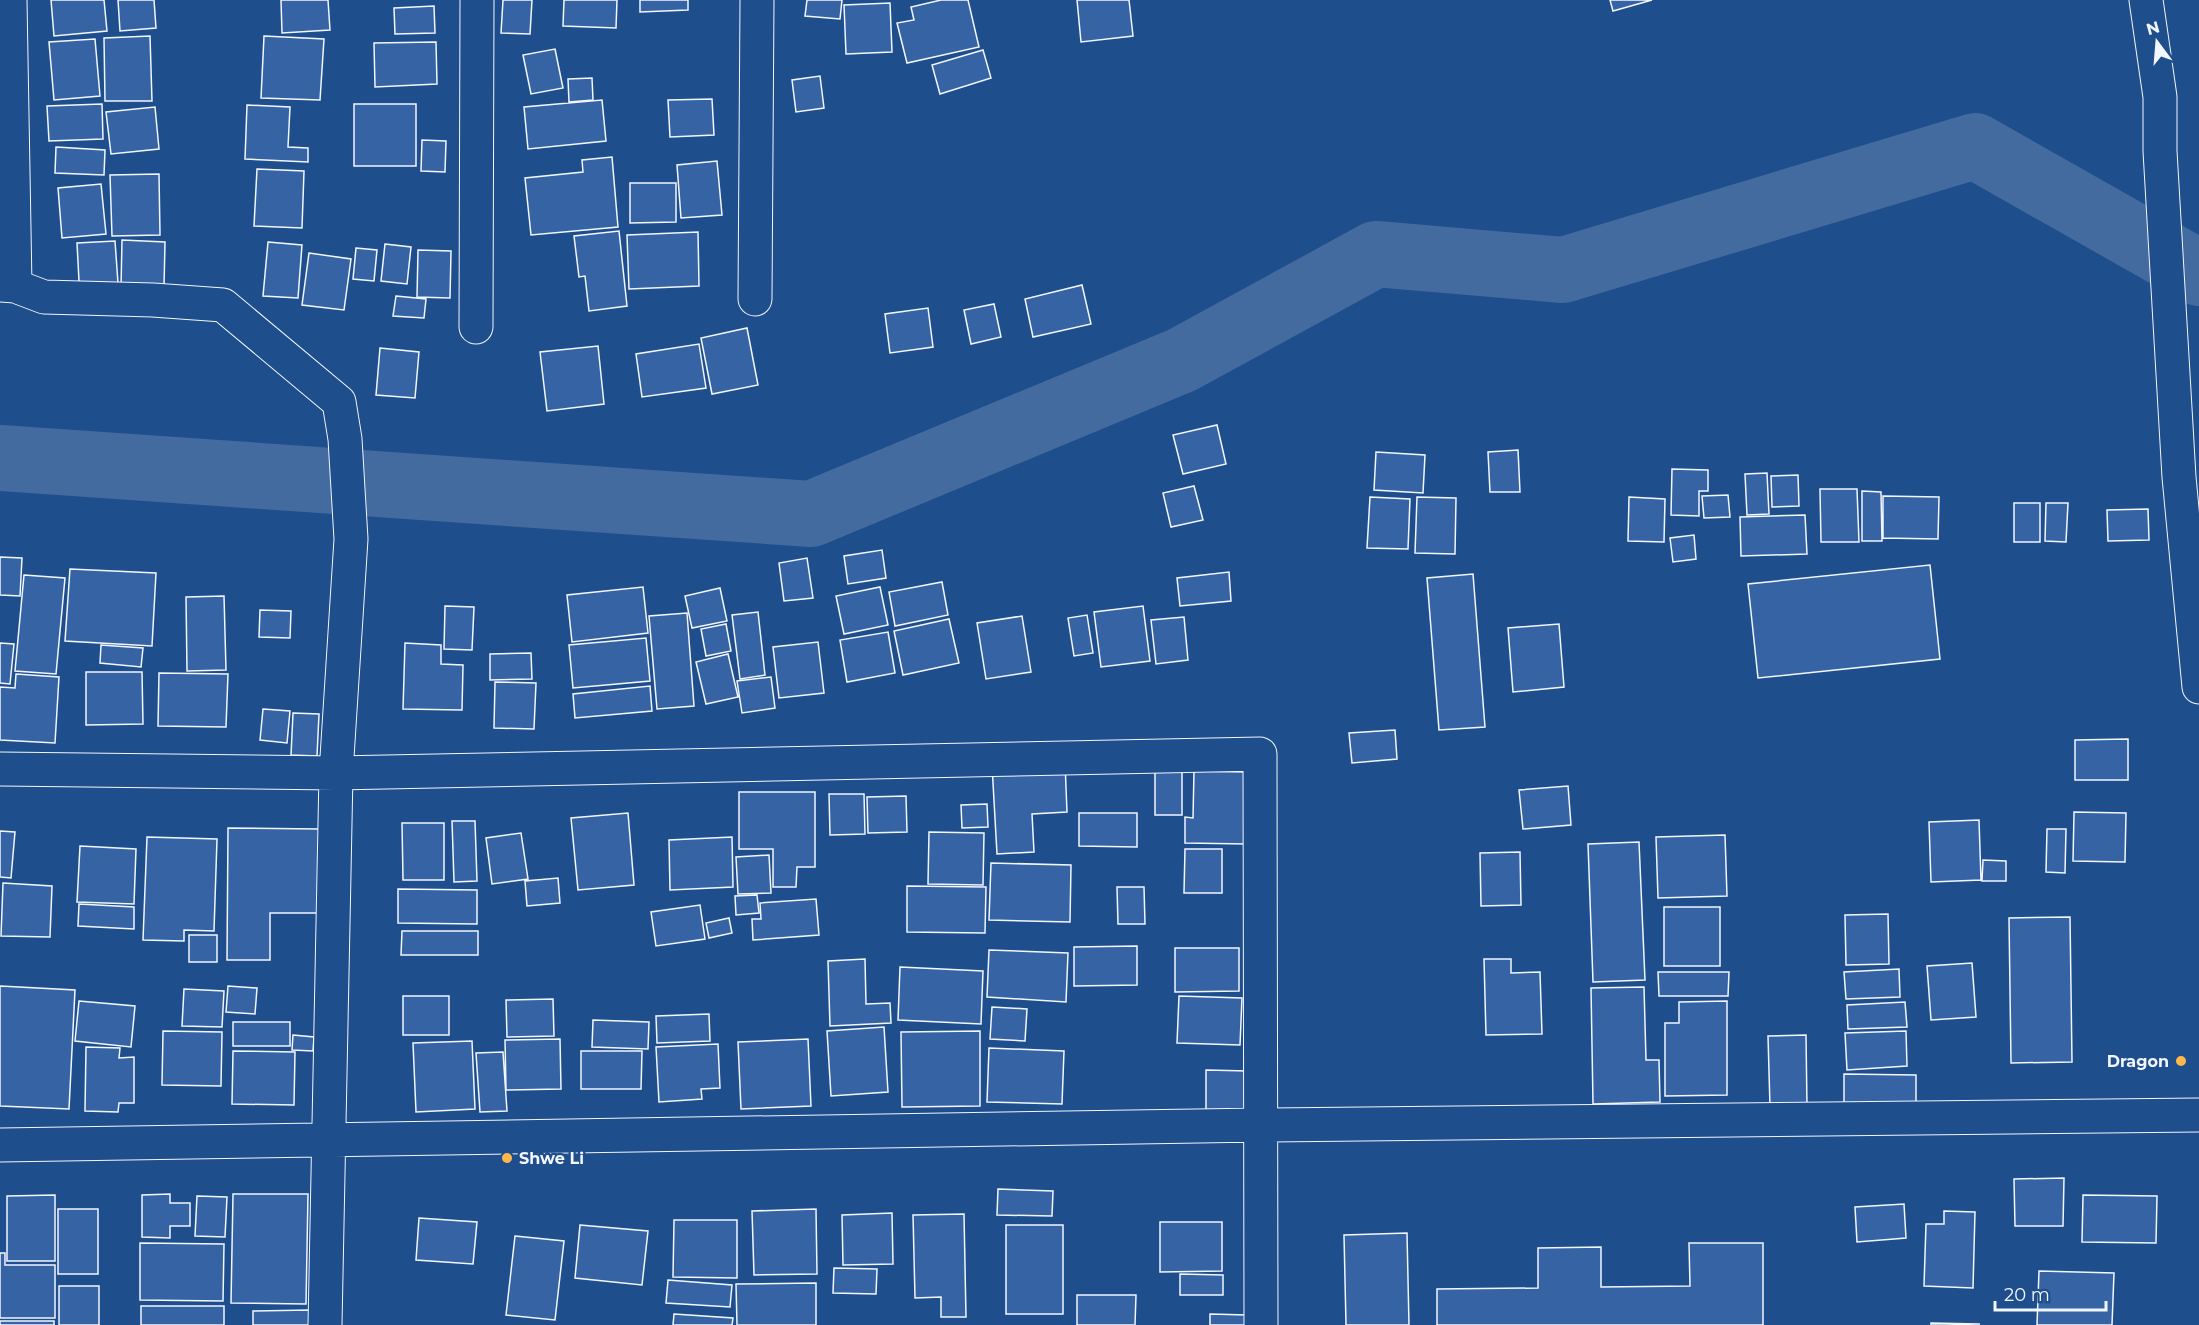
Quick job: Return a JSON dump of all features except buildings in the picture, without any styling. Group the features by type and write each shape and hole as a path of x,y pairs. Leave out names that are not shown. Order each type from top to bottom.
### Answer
{"street":[{"path":"10,0 8,285 44,297 153,300 223,305 339,402 345,439 351,539 336,773 325,1325"},
{"path":"476,327 477,0"},
{"path":"755,298 757,0"},
{"path":"2146,0 2160,97 2160,151 2179,477 2199,687"},
{"path":"0,770 336,773 1260,754 1261,1325"},
{"path":"0,1144 1260,1125 2199,1115"}],"waterway":[{"path":"0,458 811,514 1182,360 1376,254 1563,270 1975,146 2199,273"}],"place":[{"name":"Dragon","path":"2181,1061"},
{"name":"Shwe Li","path":"507,1158"}]}
